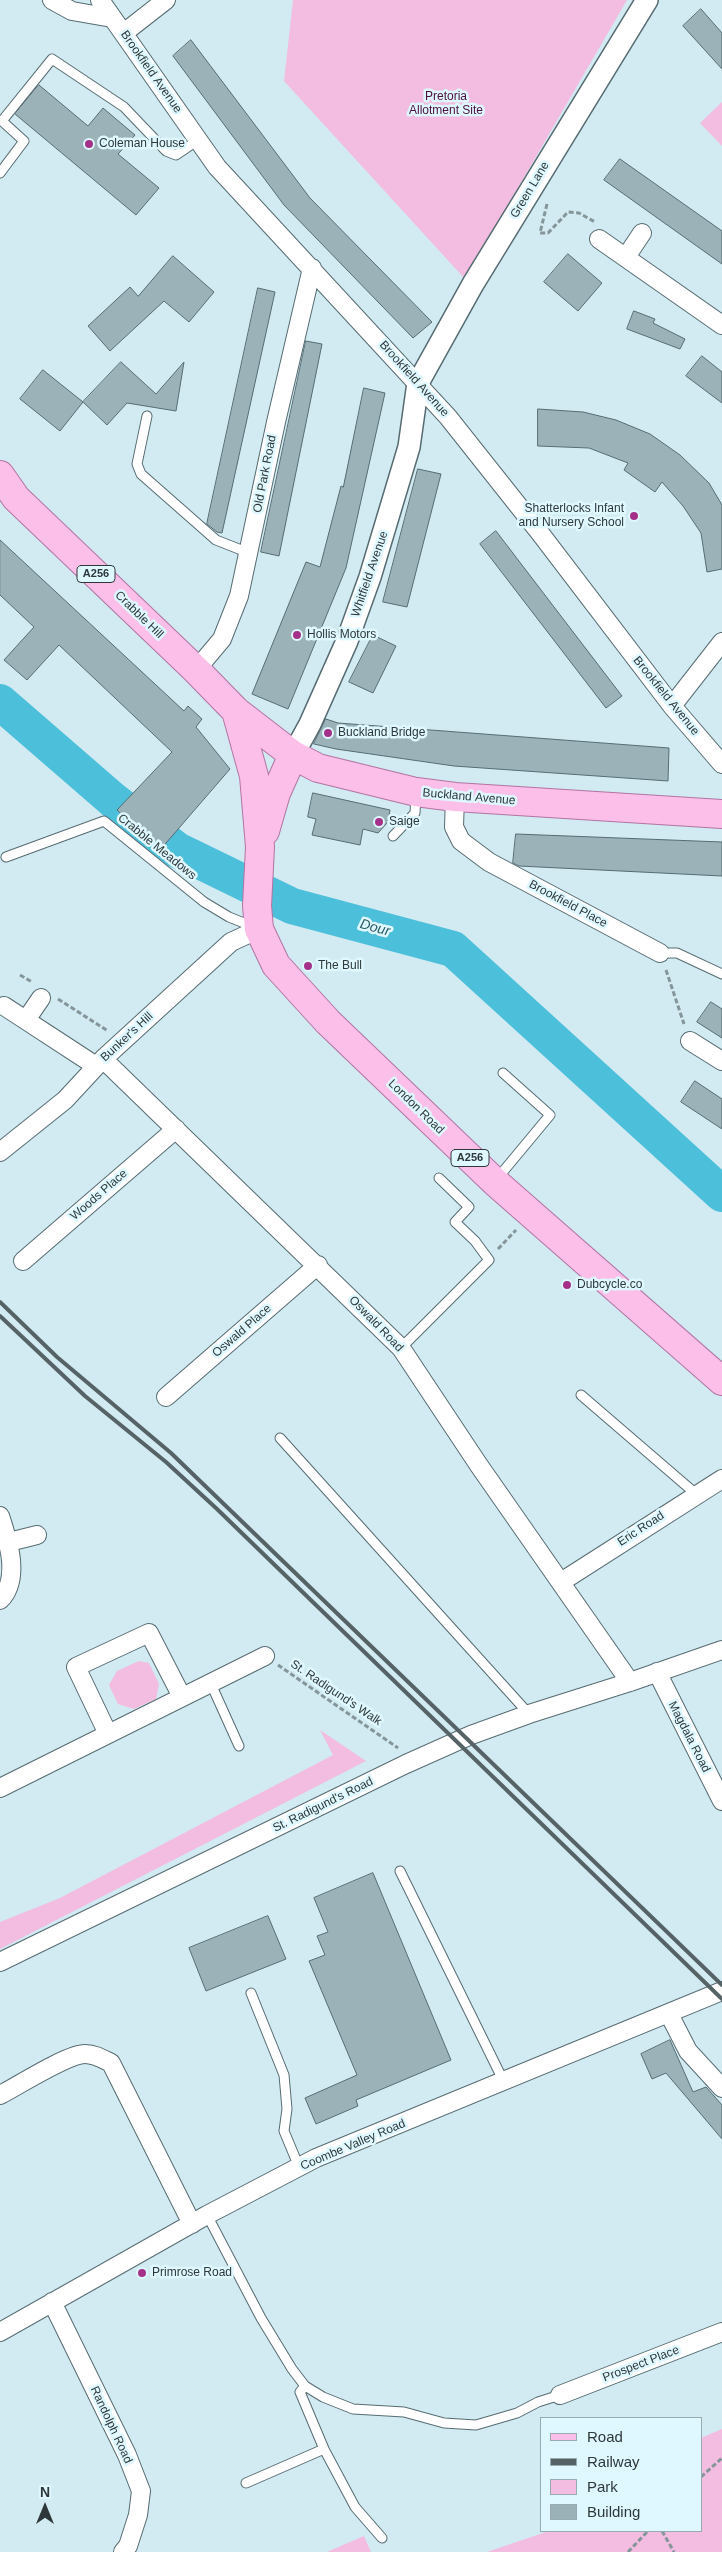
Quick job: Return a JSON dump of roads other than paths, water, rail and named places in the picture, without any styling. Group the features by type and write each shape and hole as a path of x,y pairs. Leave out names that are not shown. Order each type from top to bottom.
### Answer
{"main road":[{"name":"Crabble Hill","path":"0,475 16,498 196,670 236,712"},
{"name":"Buckland Avenue","path":"236,712 293,755 318,768 416,792 456,797 722,814"},
{"name":"London Road","path":"236,712 254,776 260,848 258,918 276,965 328,1022 494,1182 722,1381"},
{"name":"London Road","path":"260,848 276,793 293,755"}],"street":[{"path":"52,0 72,11 112,18"},
{"name":"Brookfield Avenue","path":"100,0 112,18 125,32 217,167 418,383 540,533 672,706 722,764"},
{"path":"125,32 166,0"},
{"name":"Green Lane","path":"418,383 473,284 532,185 647,0"},
{"path":"626,257 642,233"},
{"path":"599,239 722,325"},
{"name":"Old Park Road","path":"196,670 222,639 239,596 250,554 276,422 312,268"},
{"name":"Whitfield Avenue","path":"293,755 310,724 347,641 370,578 409,447 418,383"},
{"path":"672,706 722,642"},
{"name":"Brookfield Place","path":"456,797 454,827 461,840 489,862 660,953"},
{"name":"Bunker's Hill","path":"0,1152 65,1100 123,1041 258,918"},
{"path":"26,1020 45,994"},
{"name":"Oswald Road","path":"4,1006 100,1063 176,1129 318,1265 401,1348 630,1682"},
{"path":"690,1040 722,1061"},
{"name":"Woods Place","path":"23,1262 176,1129"},
{"name":"Oswald Place","path":"166,1397 318,1265"},
{"name":"Eric Road","path":"561,1582 722,1479"},
{"path":"0,1516 9,1542 11,1572 5,1595 0,1600"},
{"path":"9,1542 37,1536"},
{"path":"108,1734 76,1666 149,1633 182,1697"},
{"name":"St. Radigund's Road","path":"0,1962 406,1764 471,1735 528,1714 630,1682 722,1650"},
{"path":"0,1788 265,1656"},
{"name":"Magdala Road","path":"657,1672 722,1801"},
{"name":"Coombe Valley Road","path":"0,2332 207,2215 316,2158 722,1991"},
{"path":"669,2014 688,2051 722,2088"},
{"path":"0,2095 70,2058 85,2054 98,2056 111,2063 192,2224"},
{"name":"Randolph Road","path":"52,2302 127,2455 141,2491 138,2515 128,2546 123,2552"},
{"name":"Prospect Place","path":"560,2395 722,2332"}],"lane":[{"path":"0,173 24,141 2,121 52,59 124,107 166,150 176,155 198,140"},
{"path":"147,416 137,464 141,474 216,540 250,554"},
{"path":"393,836 415,813 416,792"},
{"name":"Crabble Meadows","path":"6,857 104,821 204,902 229,917 258,918"},
{"name":"Brookfield Place","path":"660,953 676,953 722,974"},
{"path":"494,1182 550,1115 503,1073"},
{"path":"401,1348 489,1260 475,1241 456,1222 469,1207 439,1178"},
{"path":"581,1394 696,1494"},
{"path":"280,1438 528,1714"},
{"path":"211,1684 240,1746"},
{"path":"400,1871 504,2082"},
{"path":"251,1993 284,2075 288,2109 284,2131 299,2168"},
{"path":"207,2215 261,2318 305,2386 322,2397 353,2409 404,2412 444,2423 476,2425 518,2413 538,2402 560,2395"},
{"path":"305,2386 300,2392 324,2449 355,2508 382,2538"},
{"path":"246,2483 324,2449"}],"waterway":[{"name":"Dour","path":"0,702 113,800 177,850 292,906 453,949 722,1194"}],"railway":[{"path":"0,1302 57,1357 171,1453 722,1985"},
{"path":"0,1316 85,1396 166,1462 217,1509 722,1999"}],"place":[{"name":"Coleman House","path":"89,144"},
{"name":"Shatterlocks Infant and Nursery School","path":"634,516"},
{"name":"Hollis Motors","path":"297,635"},
{"name":"Buckland Bridge","path":"328,733"},
{"name":"Saige","path":"379,822"},
{"name":"The Bull","path":"308,966"},
{"name":"Dubcycle.co","path":"567,1285"},
{"name":"Primrose Road","path":"142,2273"}],"park label":[{"name":"Pretoria Allotment Site","path":"446,104"}]}
